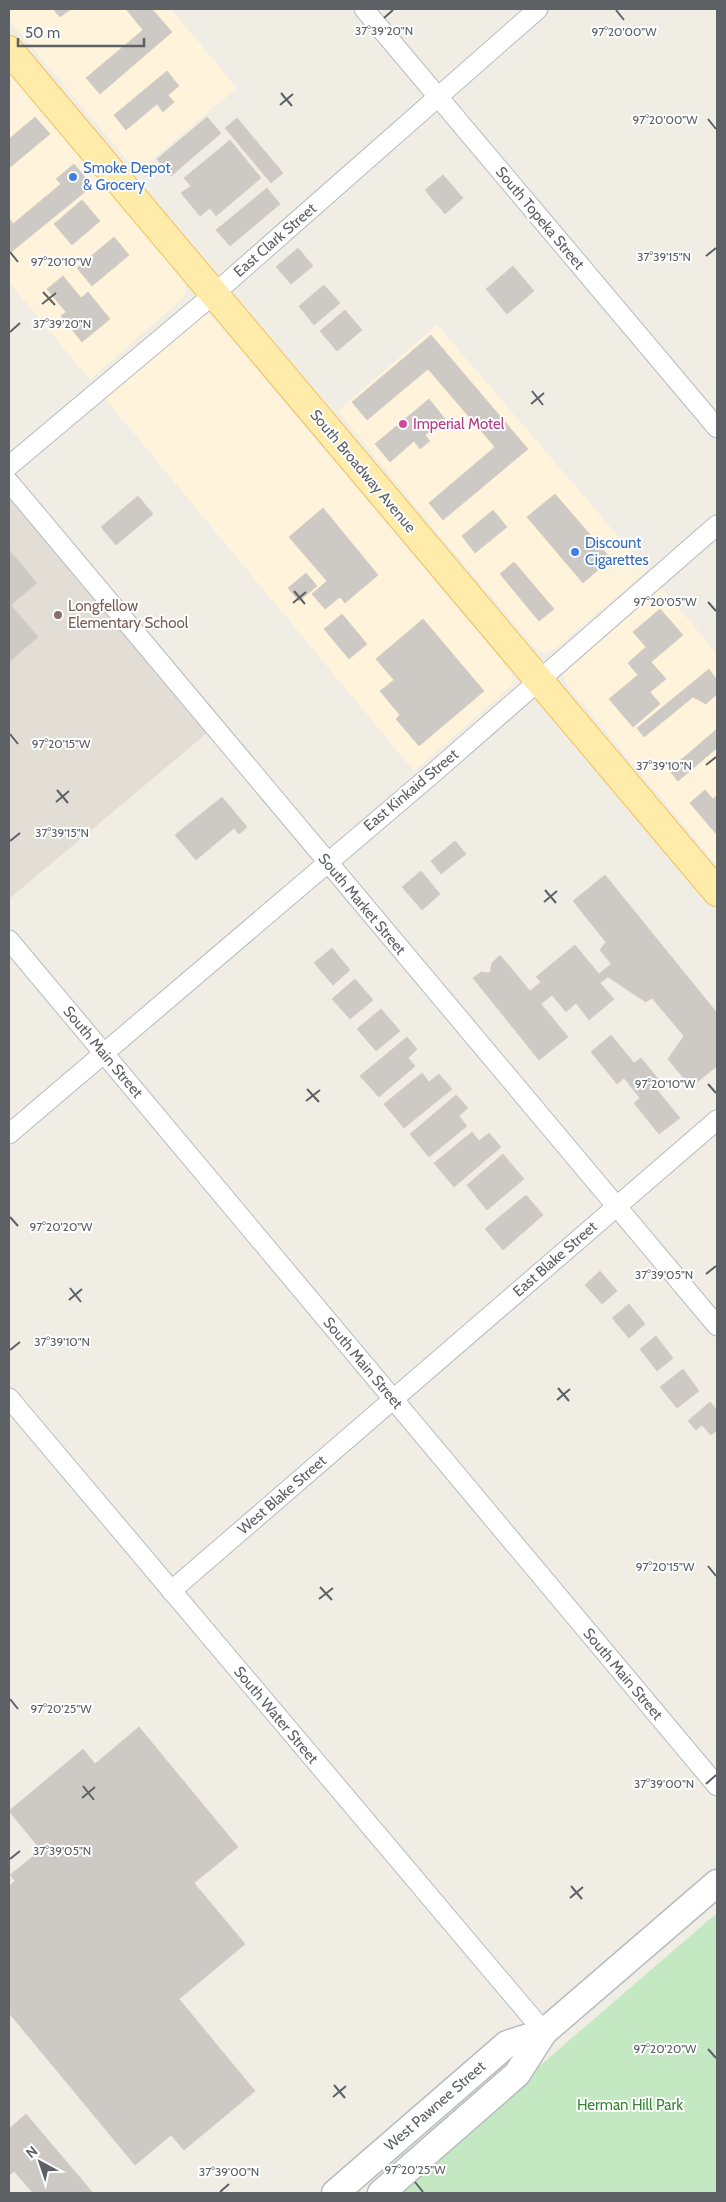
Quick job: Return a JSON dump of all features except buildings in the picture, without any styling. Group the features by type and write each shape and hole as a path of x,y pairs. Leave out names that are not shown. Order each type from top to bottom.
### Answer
{"main road":[{"name":"South Broadway Avenue","path":"9,50 717,892"},
{"name":"West Pawnee Street","path":"381,2193 517,2074 544,2032 717,1882"},
{"name":"West Pawnee Street","path":"335,2193 507,2044 544,2032"}],"street":[{"name":"South Topeka Street","path":"364,9 717,428"},
{"name":"East Clark Street","path":"9,466 214,294 438,97 460,75 538,9"},
{"name":"South Market Street","path":"9,482 717,1326"},
{"name":"East Kinkaid Street","path":"9,1134 431,775 717,525"},
{"name":"South Main Street","path":"9,940 717,1786"},
{"name":"East Blake Street","path":"393,1399 717,1120"},
{"name":"South Water Street","path":"9,1398 544,2032"},
{"name":"West Blake Street","path":"171,1591 393,1399"}],"shaded area":[{"path":"9,9 171,9 237,88 137,172 9,20"},
{"path":"9,73 183,279 186,288 184,297 90,380 9,282"},
{"path":"204,313 212,316 510,670 513,680 511,686 414,771 103,396"},
{"path":"437,325 647,570 555,649 544,653 537,650 434,529 338,411"},
{"name":"Longfellow Elementary School","path":"9,496 207,733 9,899"},
{"path":"661,587 717,654 717,865 568,686 563,675 567,667"}],"green space":[{"name":"Herman Hill Park","path":"717,1913 717,2193 392,2193"}],"place":[{"name":"Smoke Depot & Grocery","path":"73,177"},
{"name":"Imperial Motel","path":"403,424"},
{"name":"Discount Cigarettes","path":"575,552"},
{"name":"Longfellow Elementary School","path":"58,615"}]}
